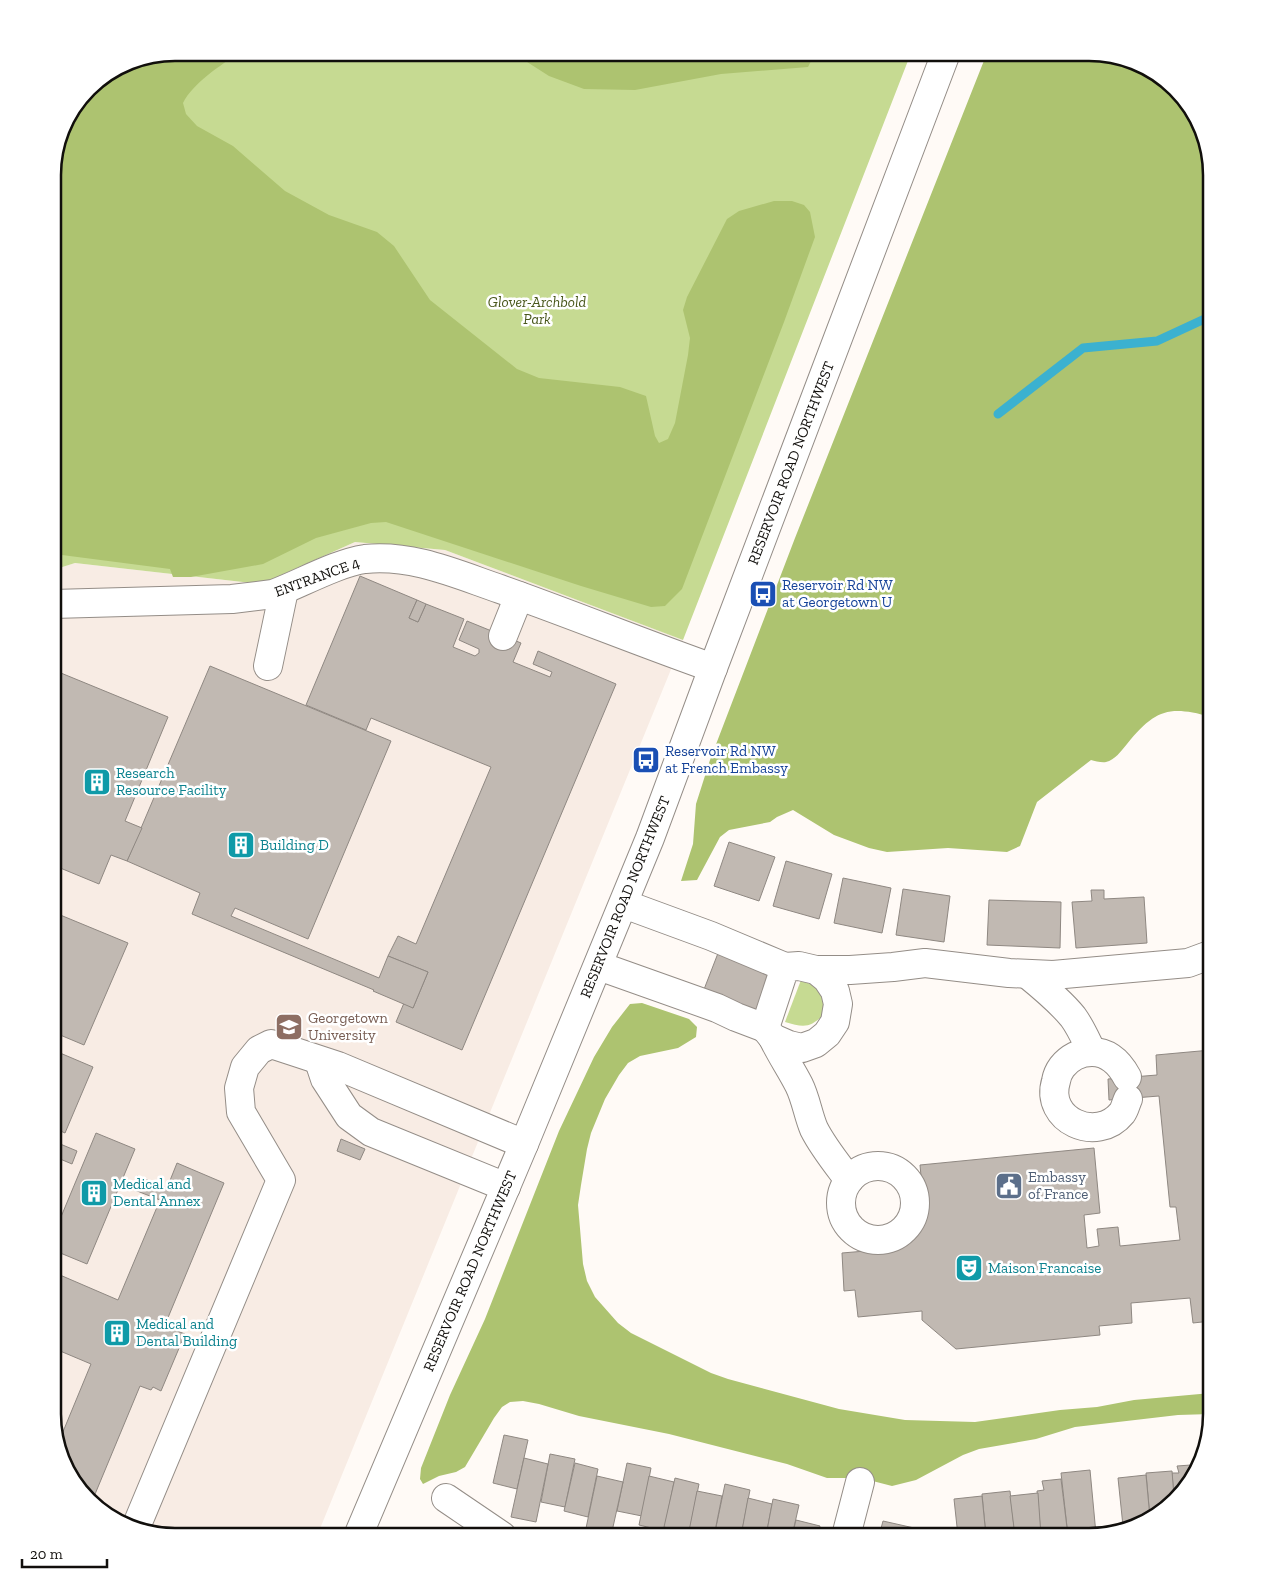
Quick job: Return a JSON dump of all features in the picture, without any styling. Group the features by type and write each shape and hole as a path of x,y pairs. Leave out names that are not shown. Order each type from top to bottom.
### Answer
{"main road":[{"name":"RESERVOIR ROAD NORTHWEST","path":"361,1528 624,904 943,61"},
{"name":"ENTRANCE 4","path":"61,604 247,598 273,594 353,562 388,559 424,564 519,596 713,668"},
{"path":"268,666 284,590"},
{"path":"503,636 519,596"},
{"path":"624,904 711,936 785,967 800,966 816,970 850,970 925,963 1009,973 1053,975 1188,963 1203,958"},
{"path":"598,966 717,1008 769,1033 789,1045 802,1048 816,1043 827,1034 835,1022 838,1004 837,996 827,979 816,970"},
{"path":"785,967 769,1033 779,1052 789,1065 800,1088 814,1128 849,1180"},
{"path":"1027,974 1072,1016 1092,1052"},
{"path":"138,1522 280,1180 241,1112 239,1088 245,1067 259,1050 271,1044 338,1066 524,1144"},
{"path":"1092,1052 1111,1058 1121,1066 1128,1088 1123,1112 1113,1121 1102,1126 1088,1128 1071,1122 1061,1113 1055,1101 1054,1088 1059,1071 1067,1061 1079,1054 1092,1052"},
{"path":"319,1061 325,1079 349,1116 371,1132 506,1187"},
{"path":"848,1528 860,1482"},
{"path":"446,1498 490,1528"}],"shaded area":[{"name":"Georgetown University","path":"355,542 445,550 683,640 320,1528 168,1528 153,1526 125,1516 112,1509 90,1489 80,1477 67,1450 61,1421 61,567 75,563 261,584"}],"green space":[{"name":"Glover-Archbold Park","path":"168,61 908,61 683,640 445,550 355,542 261,584 75,563 61,567 61,168 67,139 80,112 112,80 139,67"},
{"path":"168,61 228,61 193,88 183,103 186,114 197,126 233,146 285,191 329,215 377,232 394,246 430,300 517,369 539,378 620,387 646,396 655,436 659,443 668,439 675,423 688,355 690,338 683,310 687,297 727,219 739,211 774,201 792,201 804,205 810,212 815,237 784,322 682,589 665,606 651,607 581,586 386,522 371,523 316,538 263,564 191,577 173,577 170,569 62,555 61,560 61,168 63,153 67,139 80,112 112,80 132,70 153,63"},
{"path":"526,61 811,61 808,67 721,74 635,90 584,89 549,76"},
{"path":"984,61 1096,61 1132,70 1158,85 1184,112 1197,139 1202,161 1203,715 1184,711 1163,713 1146,724 1109,761 1098,762 1091,760 1037,802 1020,846 1007,852 948,848 887,852 869,848 834,835 793,810 770,822 729,830 720,837 697,880 681,881 693,844 696,804 710,760 795,538"},
{"path":"801,980 822,989 826,1012 812,1024 803,1026 785,1022"},
{"path":"642,1003 689,1019 697,1027 696,1037 678,1048 640,1056 628,1063 605,1099 591,1133 587,1149 578,1205 583,1264 587,1281 595,1297 618,1323 631,1333 711,1373 728,1379 839,1409 905,1420 975,1422 1060,1410 1097,1407 1134,1400 1203,1394 1203,1414 1178,1415 1075,1427 1036,1439 979,1449 963,1455 916,1480 892,1486 861,1478 827,1478 787,1464 669,1434 579,1416 539,1404 523,1401 510,1402 502,1407 494,1418 465,1467 423,1484 420,1479 421,1468 450,1395 485,1319 559,1131 594,1057 612,1027 630,1004"}],"building":[{"path":"360,576 417,600 409,618 418,622 426,604 464,619 453,647 475,656 479,653 479,649 459,640 467,621 521,643 513,662 550,677 552,672 533,664 538,651 616,684 462,1050 396,1022 404,1003 413,1008 428,972 388,956 398,936 416,944 491,767 371,718 366,730 306,705"},
{"path":"417,600 426,604 418,622 409,618"},
{"name":"Building D","path":"210,666 391,741 308,939 235,908 231,916 379,978 388,956 428,972 413,1008 192,914 200,893 127,861"},
{"name":"Research Resource Facility","path":"61,673 168,717 125,821 142,828 127,861 111,855 99,884 61,868"},
{"path":"729,842 775,857 759,901 714,886"},
{"path":"786,861 832,874 819,919 773,906"},
{"path":"843,878 891,888 882,933 834,923"},
{"path":"903,889 950,896 944,942 896,935"},
{"path":"1091,890 1104,890 1104,899 1144,897 1147,943 1076,948 1072,902 1092,901"},
{"path":"989,900 1061,902 1060,948 987,945"},
{"path":"61,915 128,943 84,1045 61,1035"},
{"path":"720,948 775,969 758,1013 703,992"},
{"name":"Embassy of France","path":"1203,1051 1203,1322 1193,1323 1190,1298 1131,1303 1132,1323 1099,1326 1100,1335 956,1349 922,1320 922,1311 858,1317 855,1290 844,1291 842,1253 901,1248 925,1220 920,1165 1094,1148 1100,1213 1084,1215 1087,1248 1099,1246 1097,1229 1118,1227 1120,1246 1180,1240 1176,1207 1170,1207 1159,1096 1109,1100 1108,1079 1157,1075 1156,1055"},
{"path":"61,1053 93,1067 65,1133 61,1131"},
{"name":"Medical and Dental Annex","path":"96,1133 135,1149 87,1264 61,1253 61,1217"},
{"path":"341,1139 365,1149 360,1160 337,1151"},
{"path":"61,1144 77,1151 72,1164 61,1159"},
{"name":"Medical and Dental Building","path":"177,1163 224,1183 167,1320 179,1325 177,1331 185,1334 161,1391 153,1387 151,1390 140,1386 95,1494 80,1477 67,1450 63,1436 63,1433 91,1364 61,1351 61,1275 118,1300 160,1200 132,1189 137,1176 167,1188"},
{"path":"504,1435 528,1440 517,1489 493,1483"},
{"path":"550,1454 575,1459 565,1507 541,1502"},
{"path":"524,1458 548,1464 536,1522 511,1517"},
{"path":"575,1463 598,1469 588,1517 564,1511"},
{"path":"627,1463 651,1468 642,1516 617,1511"},
{"path":"1190,1465 1184,1477 1173,1490 1172,1473 1179,1473 1177,1466"},
{"path":"1090,1470 1095,1528 1067,1528 1061,1473"},
{"path":"1172,1471 1173,1490 1149,1510 1146,1473"},
{"path":"1146,1475 1149,1510 1123,1523 1118,1478"},
{"path":"597,1476 623,1482 613,1528 586,1528"},
{"path":"649,1476 674,1482 665,1528 652,1528 639,1525"},
{"path":"675,1478 699,1484 690,1528 664,1527"},
{"path":"1061,1479 1067,1528 1040,1528 1037,1491 1044,1490 1042,1481"},
{"path":"725,1484 750,1490 743,1528 716,1528"},
{"path":"697,1491 722,1496 716,1528 690,1528"},
{"path":"1010,1491 1014,1528 985,1528 982,1494"},
{"path":"1038,1493 1040,1528 1014,1528 1010,1496"},
{"path":"982,1496 985,1528 957,1528 954,1499"},
{"path":"748,1498 772,1504 768,1528 742,1528"},
{"path":"773,1499 799,1505 794,1528 768,1528"},
{"path":"796,1520 820,1526 820,1528 794,1528"},
{"path":"883,1521 914,1528 881,1528"}],"waterway":[{"path":"998,414 1083,348 1157,341 1203,320"}],"place":[{"name":"Reservoir Rd NW at Georgetown U","path":"763,594"},
{"name":"Reservoir Rd NW at French Embassy","path":"646,760"},
{"name":"Research Resource Facility","path":"97,782"},
{"name":"Building D","path":"241,845"},
{"name":"Georgetown University","path":"289,1027"},
{"name":"Embassy of France","path":"1009,1186"},
{"name":"Medical and Dental Annex","path":"94,1193"},
{"name":"Maison Francaise","path":"969,1268"},
{"name":"Medical and Dental Building","path":"117,1333"}]}
